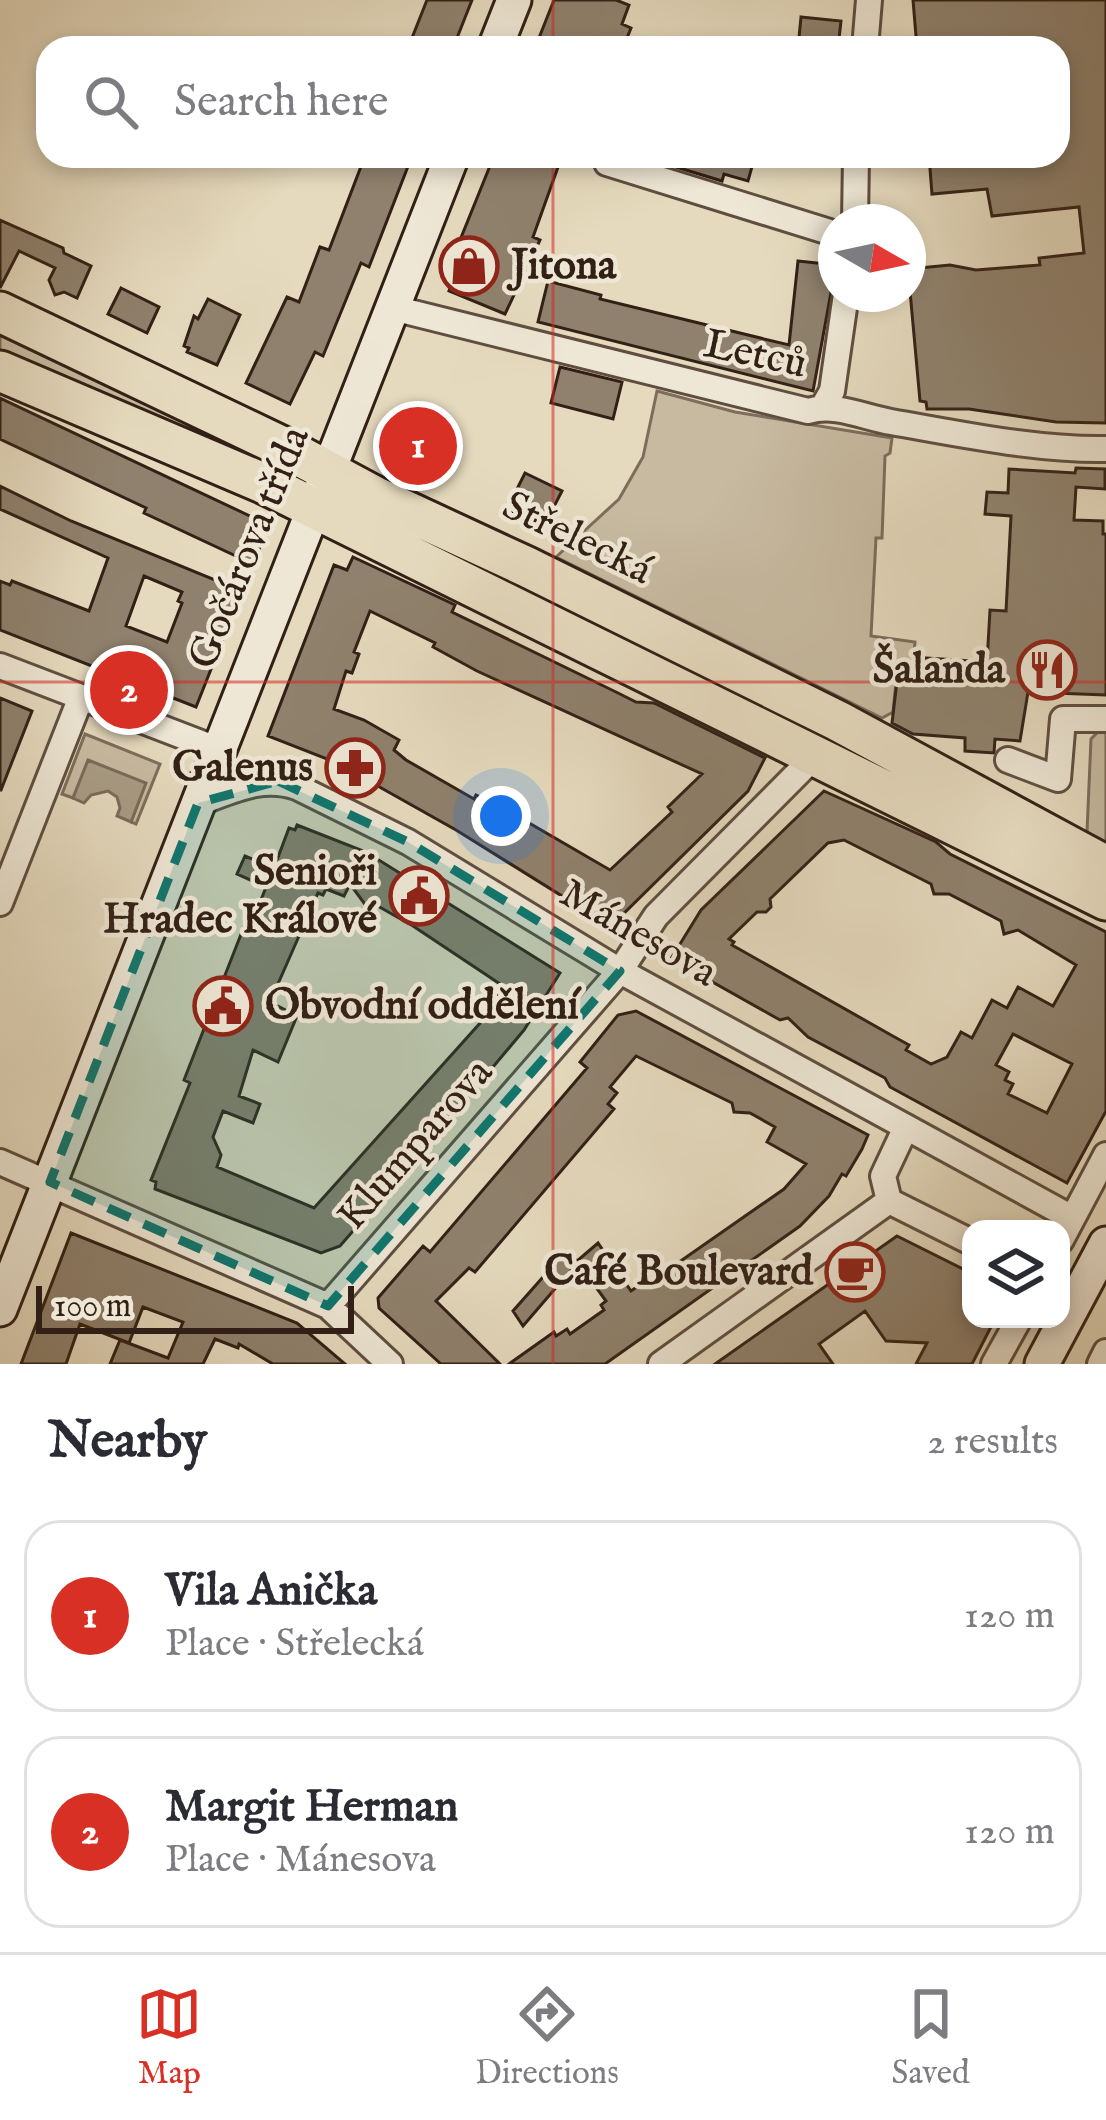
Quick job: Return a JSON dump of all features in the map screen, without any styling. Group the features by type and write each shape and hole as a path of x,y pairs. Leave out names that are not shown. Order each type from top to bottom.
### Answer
{"main road":[{"name":"Střelecká","path":"0,312 281,446 321,491 1106,900"},
{"name":"Střelecká","path":"0,371 265,484 321,491 850,728 1106,866"}],"street":[{"path":"500,36 514,0"},
{"path":"866,36 869,0"},
{"name":"Gočárova třída","path":"0,1309 447,168"},
{"path":"623,168 818,228"},
{"path":"855,204 856,168"},
{"name":"Letců","path":"393,308 808,411 823,407 1072,449 1106,449"},
{"path":"823,407 832,391 843,312"},
{"path":"0,666 219,750"},
{"path":"0,903 81,697"},
{"path":"1008,760 1058,779 1063,719 1106,719"},
{"name":"Klumparova","path":"328,1306 620,971 656,916 803,768"},
{"name":"Mánesova","path":"198,803 260,781 297,787 408,842 620,971 906,1127 1053,1220"},
{"path":"906,1127 883,1177 889,1201 962,1238"},
{"path":"1070,1223 1106,1155"},
{"path":"0,1162 328,1306 390,1364"},
{"path":"661,1364 889,1201"},
{"path":"1042,1364 1106,1244"},
{"path":"994,1364 1014,1328"},
{"path":"1100,1364 1106,1352"}],"highlighted area":[{"path":"278,781 408,842 620,971 328,1306 50,1182 198,803"}],"shaded area":[{"path":"0,324 270,454 267,461 0,359"},
{"path":"657,391 735,412 892,438 885,456 882,538 876,538 871,636 915,642 912,678 896,681 893,712 882,718 556,557 619,499 643,457"},
{"path":"1106,732 1106,842 1087,832 1091,739"},
{"path":"85,734 160,764 136,824 131,822 145,784 89,761 73,798 62,794"},
{"path":"88,760 146,783 131,822 117,816 117,797 108,791 91,795 84,803 73,798"}],"building":[{"path":"427,0 472,0 458,36 413,36"},
{"path":"554,0 616,0 629,5 622,24 631,28 628,36 540,36"},
{"path":"913,0 1106,0 1106,423 927,409 926,402 920,401 912,312 926,312 926,267 976,270 1040,265 1039,258 1084,253 1079,207 992,216 987,189 932,194 930,168 1070,168 1070,36 916,36"},
{"path":"801,17 841,21 839,36 799,36"},
{"path":"360,168 407,168 369,267 361,263 323,356 315,352 290,404 246,383 287,297 299,302 320,247 329,250"},
{"path":"489,168 558,168 533,237 540,240 505,314 449,291 464,254 456,250"},
{"path":"679,168 752,168 748,181 724,174 722,181"},
{"path":"0,220 91,266 77,298 64,292 55,295 49,280 55,268 19,251 0,288"},
{"path":"798,261 818,263 818,312 827,312 813,391 538,322 548,281 601,295 600,299 789,345"},
{"path":"121,288 159,307 147,333 108,314"},
{"path":"208,299 240,315 217,365 187,352 184,346 194,316 198,319"},
{"path":"560,367 622,382 613,419 551,403"},
{"path":"0,398 252,517 248,532 263,539 253,564 0,439"},
{"path":"413,421 444,433 425,473 394,459"},
{"path":"1076,468 1105,469 1105,489 1076,487 1074,520 1103,521 1106,534 1106,695 1028,692 1020,741 995,739 994,753 965,751 965,738 913,734 892,723 897,681 912,677 913,657 987,662 990,610 1006,611 1011,516 985,514 987,492 1008,493 1009,469 1075,473"},
{"path":"525,473 562,491 545,524 535,519 533,525 515,517 510,503"},
{"path":"0,486 71,521 242,591 196,707 0,630 0,581 10,585 12,581 89,611 108,558 0,509","holes":["144,576 182,592 167,642 126,626"]},
{"path":"353,557 455,605 452,612 636,702 654,703 765,758 748,791 614,923 599,919 335,762 268,736 334,565 347,570","holes":["370,611 435,643 433,647 477,671 702,774 668,807 672,812 610,870 505,809 476,795 474,799 406,760 394,750 399,740 334,709 346,671 352,673 359,654 354,652"]},
{"path":"0,698 32,711 1,790 0,790"},
{"path":"824,791 936,842 950,854 1106,932 1106,1111 1067,1183 890,1087 885,1078 808,1037 788,1018 780,1020 672,957 701,910","holes":["844,840 931,884 934,894 949,894 1001,921 1004,934 1018,930 1076,965 1053,1006 1018,987 1007,1008 992,1000 972,1038 961,1032 947,1057 931,1064 906,1050 909,1045 732,945 729,939 757,912 766,912 770,899 828,843","1013,1034 1072,1064 1047,1113 1008,1094 1013,1084 1005,1080 1009,1072 996,1065"]},
{"path":"297,825 366,852 560,973 524,1030 436,1135 340,1246 321,1253 155,1189 156,1182 151,1180 245,924 251,926 266,887 237,874 245,856 274,868 289,828 295,830","holes":["350,884 367,907 376,905 413,926 503,986 481,1022 314,1208 217,1167 221,1155 213,1137 223,1111 253,1123 260,1104 239,1096 253,1050 278,1062 297,1016 270,1002 318,893 323,895 326,889 344,896"]},
{"path":"636,1011 868,1135 862,1149 846,1176 842,1174 829,1196 800,1226 605,1364 509,1364 554,1332 556,1336 567,1329 570,1334 604,1310 601,1305 606,1301 577,1261 598,1243 631,1291 784,1189 806,1164 767,1142 775,1127 750,1113 734,1112 732,1103 636,1056 610,1087 617,1093 608,1104 614,1109 475,1272 469,1268 436,1301 500,1364 441,1364 379,1308 378,1298 423,1246 430,1252 587,1068 580,1062 618,1015"},
{"path":"71,1233 297,1323 345,1364 273,1364 239,1344 238,1348 215,1339 203,1364 110,1364 120,1340 168,1358 183,1322 143,1307 129,1343 80,1324 66,1364 21,1364"},
{"path":"897,1236 962,1268 962,1328 990,1328 972,1364 916,1364 927,1343 886,1341 865,1311 819,1344 833,1364 715,1364"},
{"path":"566,1251 578,1262 523,1326 513,1311"}],"place":[{"name":"Jitona","path":"469,266"},
{"name":"Vila Anička","path":"418,446"},
{"name":"Šalanda","path":"1047,670"},
{"name":"Margit Herman","path":"129,690"},
{"name":"Galenus","path":"355,768"},
{"name":"Senioři Hradec Králové","path":"419,896"},
{"name":"Obvodní oddělení","path":"223,1006"},
{"name":"Café Boulevard","path":"855,1272"}]}
